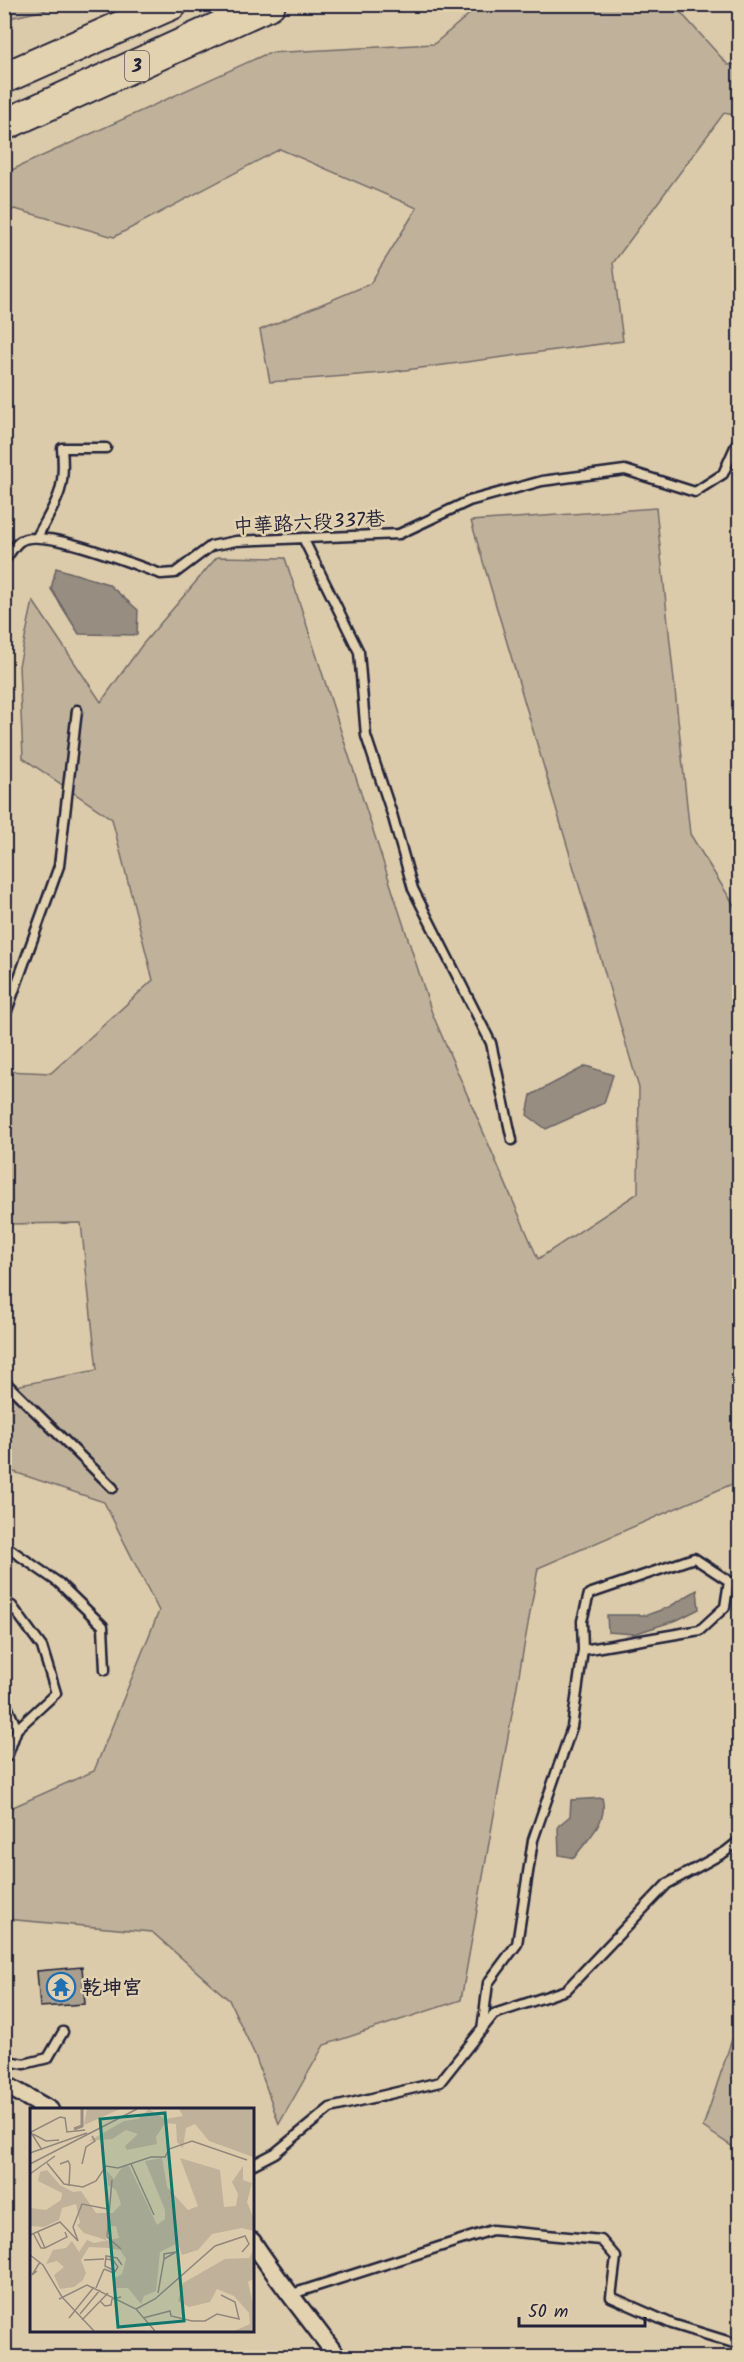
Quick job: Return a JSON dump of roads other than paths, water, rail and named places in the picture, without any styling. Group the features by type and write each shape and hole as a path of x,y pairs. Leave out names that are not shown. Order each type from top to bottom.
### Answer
{"highway":[{"name":"3","path":"4,78 172,4"},
{"name":"3","path":"4,125 270,4"}],"street":[{"path":"4,2084 46,2108"},
{"path":"254,2244 338,2358"}],"lane":[{"name":"中華路六段337巷","path":"37,537 66,542 161,574 175,573 211,546 236,541 399,534 469,501 542,481 625,470 695,492 723,474 740,436"},
{"path":"4,561 20,541 37,537 60,493 64,474 62,448 106,448"},
{"path":"303,538 359,652 366,736 392,814 413,889 491,1043 512,1140"},
{"path":"4,1019 59,866 77,710"},
{"path":"4,1381 113,1488"},
{"path":"4,1545 59,1583 103,1626 105,1671"},
{"path":"482,2030 488,1983 516,1944 533,1840 573,1727 583,1650 582,1621 589,1594 694,1558 729,1581 725,1607 700,1630 583,1650"},
{"path":"4,1603 12,1606 42,1647 56,1693 18,1729 7,1757 4,1756"},
{"path":"4,1699 18,1729"},
{"path":"254,2164 274,2152 330,2108 440,2082 494,2014 566,1990 667,1884 725,1852 740,1840"},
{"path":"4,2060 24,2064 48,2058 63,2032"},
{"path":"292,2294 492,2230 601,2240 616,2257 610,2297 672,2324 740,2345"}],"place":[{"name":"乾坤宮","path":"61,1987"}]}
